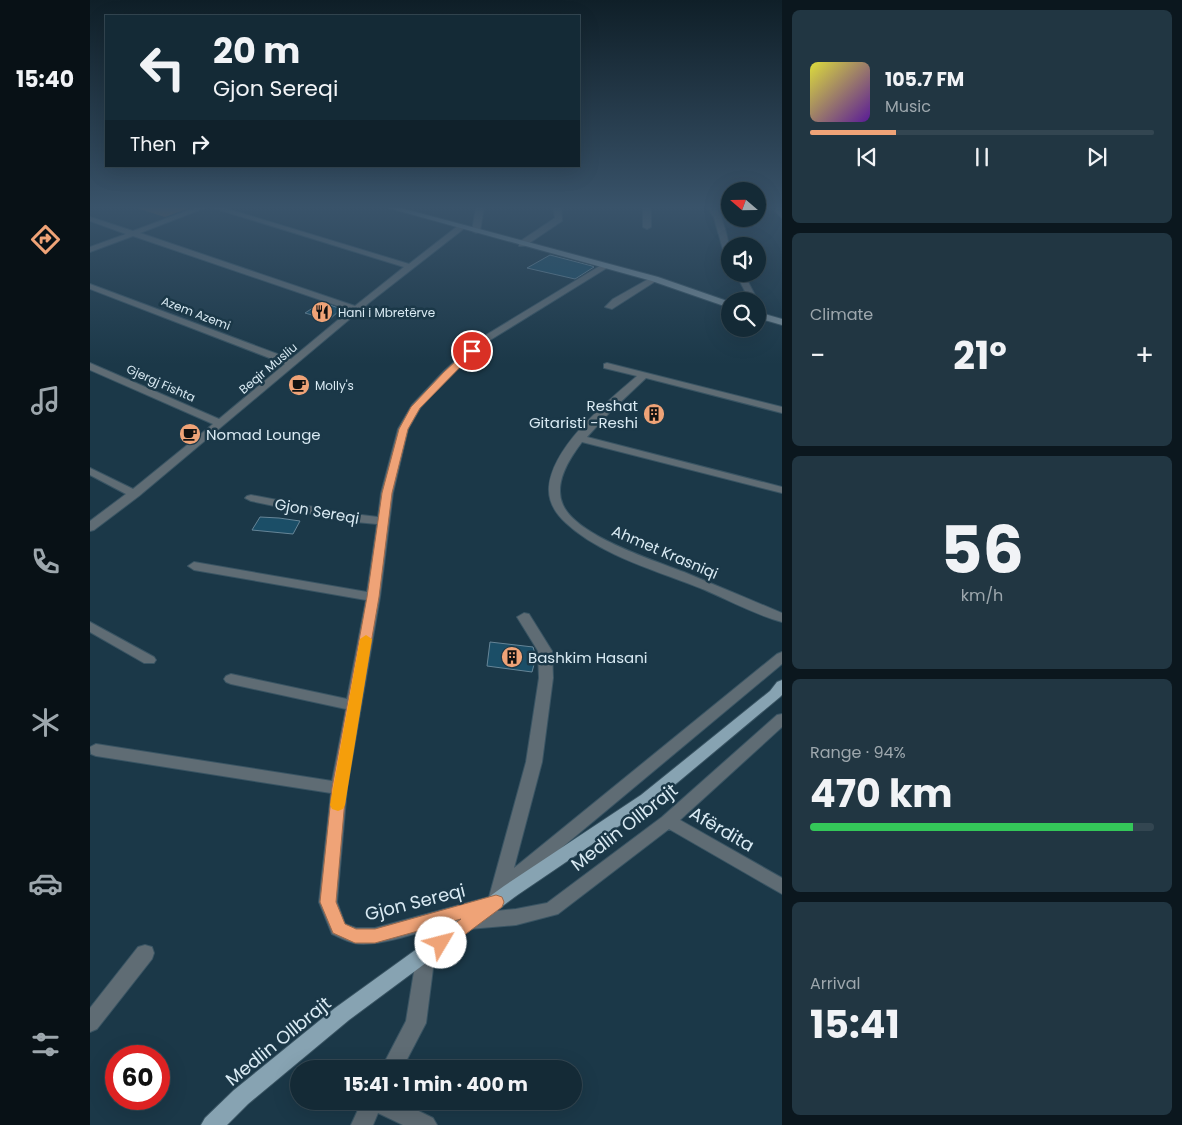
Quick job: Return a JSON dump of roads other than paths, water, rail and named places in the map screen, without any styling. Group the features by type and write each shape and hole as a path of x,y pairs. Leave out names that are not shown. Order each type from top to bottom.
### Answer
{"main road":[{"name":"Medlin Ollbrajt","path":"212,1125 241,1097 342,1014 503,897 647,799 775,694 782,685"}],"street":[{"path":"211,260 356,309"},
{"path":"387,260 408,266"},
{"name":"Beqir Musliu","path":"90,527 135,494 221,424 417,260"},
{"path":"581,260 655,279 721,303"},
{"name":"Gjon Sereqi","path":"503,897 375,936 355,936 338,928 328,902 339,788 373,597 387,493 404,429 416,407 447,373 484,340 606,266"},
{"path":"609,308 616,301 655,279"},
{"name":"Azem Azemi","path":"90,286 292,363"},
{"path":"766,317 782,322"},
{"name":"Gjergj Fishta","path":"90,366 221,424"},
{"path":"607,366 782,410"},
{"name":"Ahmet Krasniqi","path":"644,375 595,420 579,438 563,462 555,484 557,506 575,525 611,546 782,618"},
{"path":"579,438 782,490"},
{"path":"90,471 135,494"},
{"name":"Gjon Sereqi","path":"251,498 344,517 383,521"},
{"path":"194,566 373,597"},
{"path":"503,897 534,762 546,678 546,651 524,617"},
{"path":"90,626 149,660"},
{"name":"Medlin Ollbrajt","path":"503,897 516,876 782,657"},
{"path":"230,679 355,706"},
{"name":"Medlin Ollbrajt","path":"469,921 516,918 552,909 668,822 782,719"},
{"path":"96,750 339,788"},
{"name":"Afërdita","path":"668,822 782,887"},
{"path":"90,1023 145,953"},
{"path":"396,1060 416,1023 426,953"},
{"path":"362,1125 370,1110"},
{"path":"394,1110 426,1125"}],"place":[{"name":"Hani i Mbretërve","path":"322,312"},
{"name":"Molly's","path":"299,385"},
{"name":"Reshat Gitaristi -Reshi","path":"654,414"},
{"name":"Nomad Lounge","path":"190,434"},
{"name":"Bashkim Hasani","path":"512,657"}]}
